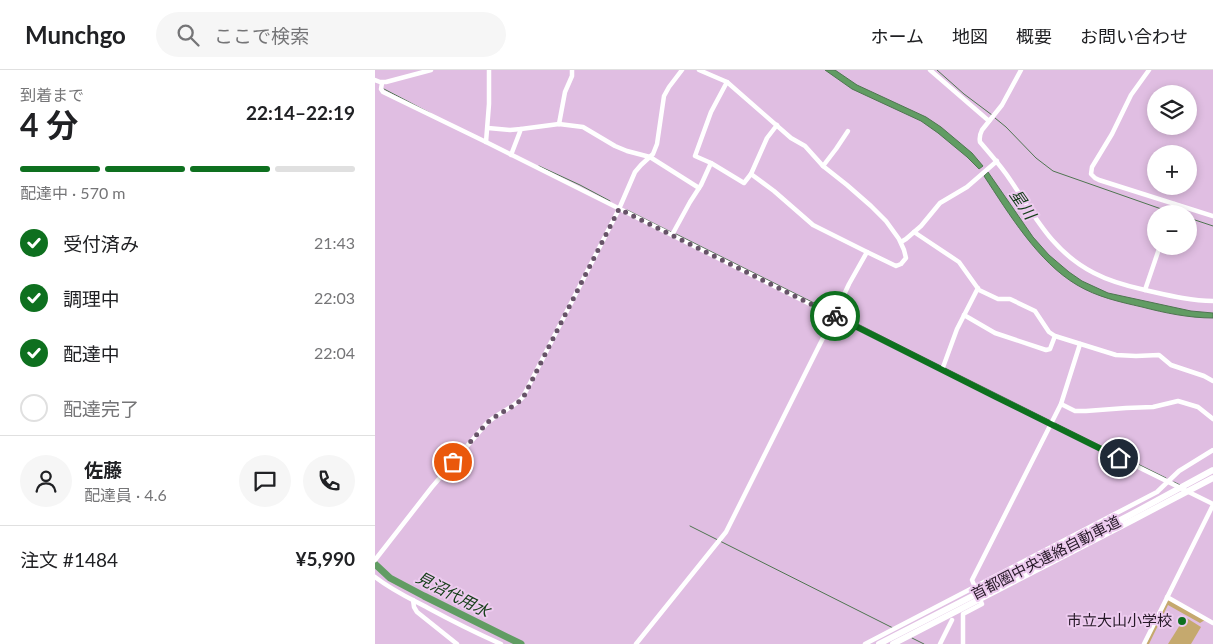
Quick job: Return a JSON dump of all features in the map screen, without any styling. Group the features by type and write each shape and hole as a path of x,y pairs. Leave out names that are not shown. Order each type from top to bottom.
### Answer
{"highway":[{"path":"1187,482 1213,465"},
{"name":"首都圏中央連絡自動車道","path":"879,644 1213,470"},
{"name":"首都圏中央連絡自動車道","path":"893,644 1213,478"}],"street":[{"path":"401,70 402,78"},
{"path":"375,80 382,83 431,70"},
{"path":"486,142 489,70"},
{"path":"559,124 565,92 572,76 572,70"},
{"path":"375,560 486,424 491,419 516,405 523,398 619,209 637,168 653,154 657,144 664,96 682,70"},
{"path":"699,70 727,82 791,138 805,146 823,166 880,214 901,242 906,258 899,266 891,264 813,224 751,174"},
{"path":"930,70 992,118"},
{"path":"1021,70 1009,94 980,134 980,142 997,160 1040,226 1063,251 1082,266 1098,275 1145,290 1182,298 1213,301"},
{"path":"1149,70 1131,95 1112,134 1090,172 1095,178 1213,216"},
{"path":"727,82 711,112 695,156 711,162 742,183 751,174 767,138 777,125"},
{"path":"381,89 382,83"},
{"path":"375,87 1213,505 1143,644"},
{"path":"487,128 510,130 559,124 583,127 615,146 650,157 699,188"},
{"path":"511,155 521,129"},
{"path":"823,166 848,131"},
{"path":"901,242 915,232 940,203 967,187 997,160"},
{"path":"672,235 699,188 711,162"},
{"path":"915,232 959,262 978,288 998,300 1010,299 1039,314 1049,332 1055,336 1116,355 1159,355 1171,365 1213,381"},
{"path":"636,644 726,532 849,284 867,252"},
{"path":"1145,290 1157,255"},
{"path":"942,370 957,329 978,288"},
{"path":"964,315 995,333 1046,350 1050,349 1055,336"},
{"path":"963,644 963,614 982,604 973,580 1061,404 1081,344"},
{"path":"1061,404 1075,411 1086,411 1153,407 1178,401 1198,407 1213,419"},
{"path":"865,644 1134,505 1157,492 1179,471 1213,450"},
{"path":"375,577 389,588 501,644"},
{"path":"1167,597 1213,623"},
{"path":"413,600 413,607 417,612 457,644"},
{"path":"940,644 952,620"}],"shaded area":[{"path":"825,70 835,70 857,85 926,117 972,153 983,166 979,169 938,133 921,121 852,89"},
{"path":"988,172 1033,237 1049,255 1082,281 1108,293 1191,311 1213,313 1213,318 1177,315 1125,303 1101,296 1077,285 1050,264 1025,236 984,176"},
{"path":"1169,600 1205,620 1200,623 1168,605 1149,644 1146,644 1167,601"},
{"path":"1185,617 1201,627 1191,644 1168,644"}],"waterway":[{"path":"937,70 992,115"},
{"path":"384,89 430,113"},
{"path":"995,118 1036,158 1053,171 1150,205"},
{"path":"539,166 610,201"},
{"path":"627,210 671,232"},
{"path":"1197,221 1213,226"},
{"path":"676,234 834,313"},
{"path":"838,314 941,366"},
{"path":"945,368 1051,421"},
{"path":"1055,423 1166,478"},
{"path":"1174,482 1180,485"},
{"path":"690,526 893,628"},
{"name":"見沼代用水","path":"375,564 390,578 521,644"},
{"path":"912,638 924,644"}],"way so far":[{"path":"453,462 491,419 516,405 523,398 619,209 835,316"}],"place":[{"name":"市立大山小学校","path":"1182,621"}],"route":[{"path":"835,316 1119,458"}],"water label":[{"name":"星川","path":"1023,204"}]}
